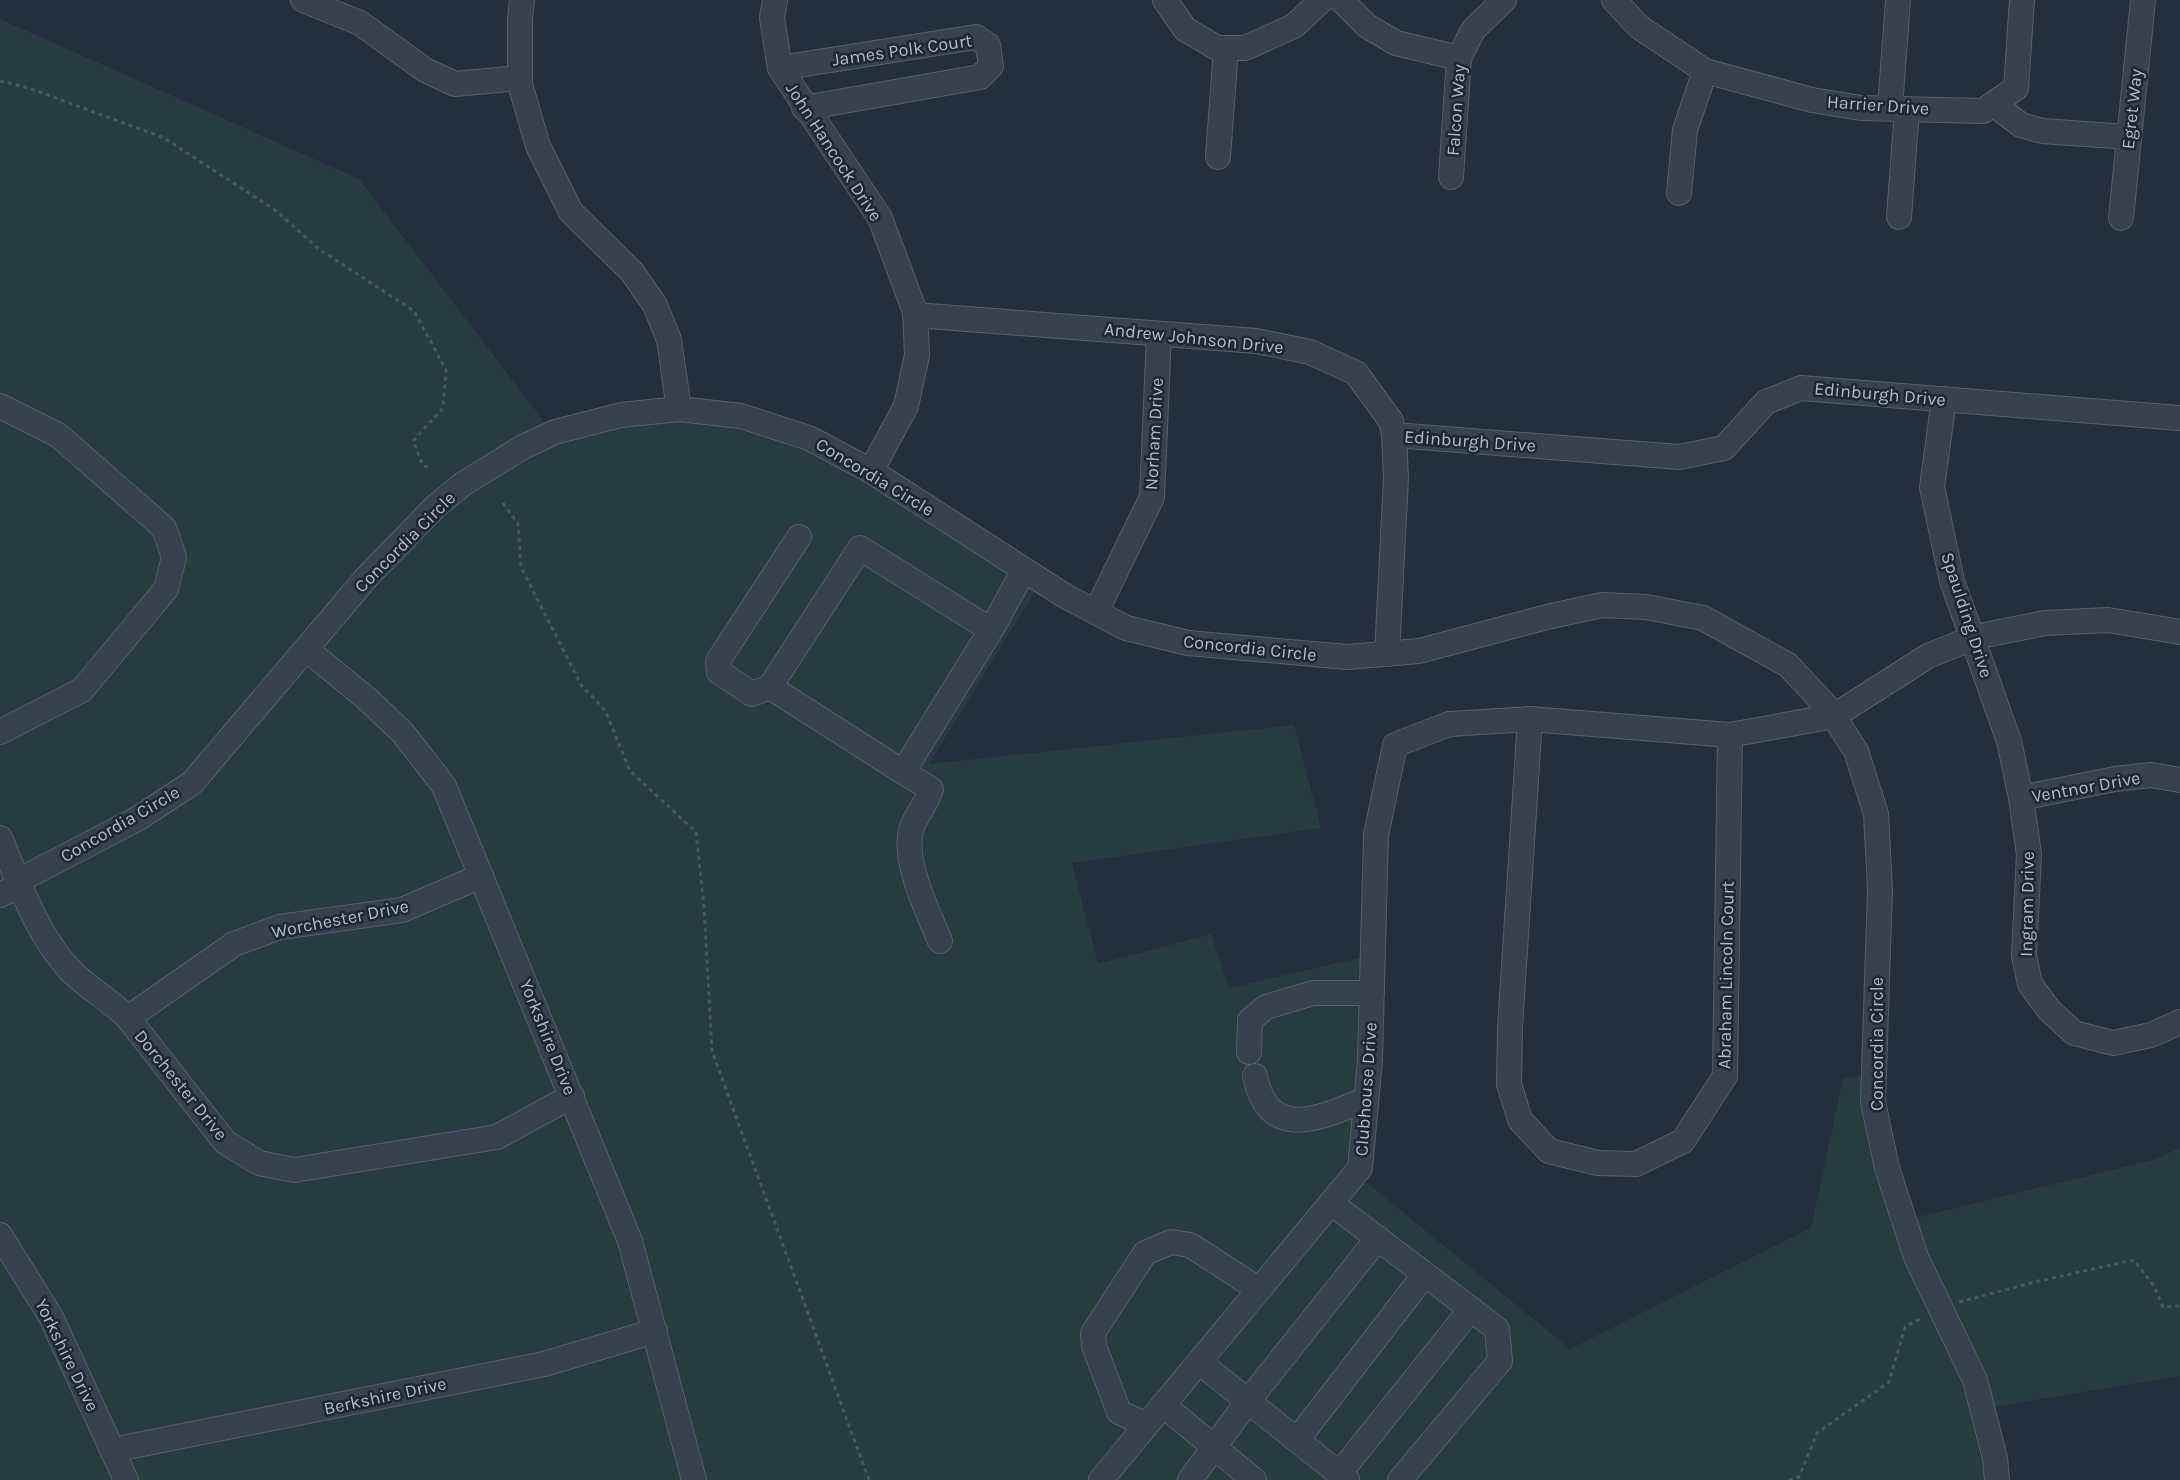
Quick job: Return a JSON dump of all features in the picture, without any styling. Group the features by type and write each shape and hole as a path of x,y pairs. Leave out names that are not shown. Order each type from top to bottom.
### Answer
{"street":[{"path":"303,0 360,23 425,70 455,84 520,78"},
{"path":"522,0 520,19 520,78 538,146 571,212 632,272 655,305 669,340 679,409"},
{"name":"John Hancock Drive","path":"775,0 772,18 780,68 804,108 880,218 915,315 917,355 906,406 872,471"},
{"path":"1165,0 1185,29 1217,48 1245,48 1294,26 1322,0"},
{"path":"1342,0 1367,26 1396,44 1459,58"},
{"name":"Falcon Way","path":"1451,177 1459,58 1473,30 1504,0"},
{"name":"Harrier Drive","path":"1614,0 1639,26 1705,71 1812,100 1861,108 1983,111 2016,88 2022,0"},
{"path":"1898,0 1899,217"},
{"name":"Egret Way","path":"2121,218 2144,0"},
{"name":"James Polk Court","path":"780,68 976,37 988,45 991,66 980,77 804,108"},
{"path":"1218,156 1226,48"},
{"path":"1679,193 1685,130 1705,71"},
{"path":"1993,104 2020,125 2042,131 2129,137"},
{"name":"Andrew Johnson Drive","path":"915,315 1256,341 1310,352 1356,373 1391,421 1394,435 1396,478 1387,654"},
{"name":"Norham Drive","path":"1096,612 1152,497 1159,334"},
{"name":"Edinburgh Drive","path":"1394,435 1679,457 1724,448 1766,402 1802,388 2180,418"},
{"name":"Spaulding Drive","path":"1944,399 1932,486 1952,581 2009,741 2021,798"},
{"path":"0,406 58,435 164,528 174,557 166,589 82,690 0,732"},
{"name":"Concordia Circle","path":"13,887 137,819 192,782 367,577 436,506 463,484 489,467 555,432 622,415 679,409 741,416 809,438 872,471 1065,596 1126,628 1188,643 1347,657 1419,652 1547,617 1602,605 1646,607 1703,618 1788,665 1834,716 1856,751 1876,814 1880,890 1873,1102 1887,1168 1916,1258 1975,1380 1995,1458 1997,1480"},
{"path":"799,537 718,661 719,672 752,694 770,687 860,548 991,630"},
{"path":"903,772 991,630 1024,570"},
{"path":"1530,719 1730,735 1834,716 1928,656 1972,638 2045,623 2108,620 2180,632"},
{"name":"Yorkshire Drive","path":"306,649 366,698 403,733 444,786 630,1241 694,1480"},
{"path":"770,687 931,789 928,801 911,830 911,852 918,889 940,940"},
{"name":"Abraham Lincoln Court","path":"1530,719 1510,1027 1509,1084 1520,1120 1549,1151 1598,1163 1636,1164 1683,1142 1724,1076 1730,735"},
{"name":"Clubhouse Drive","path":"1101,1480 1360,1168 1372,993 1376,835 1395,745 1449,724 1530,719"},
{"name":"Ventnor Drive","path":"2021,798 2115,779 2151,775 2180,780"},
{"name":"Ingram Drive","path":"2021,798 2030,854 2024,955 2030,984 2049,1010 2074,1033 2112,1043 2151,1035 2180,1022"},
{"name":"Dorchester Drive","path":"0,838 13,887 38,928 70,970 128,1018 225,1142 259,1164 294,1170 497,1137 572,1096"},
{"name":"Worchester Drive","path":"128,1018 234,944 280,927 402,910 481,876"},
{"path":"1249,1052 1250,1020 1266,1007 1313,993 1372,993"},
{"path":"1255,1076 1266,1107 1288,1120 1320,1118 1366,1099"},
{"path":"1331,1202 1496,1328 1500,1361 1400,1480"},
{"name":"Yorkshire Drive","path":"0,1235 51,1317 126,1480"},
{"path":"1190,1480 1248,1401 1378,1238"},
{"path":"1146,1426 1119,1412 1094,1346 1093,1332 1145,1253 1171,1242 1190,1245 1258,1289"},
{"path":"1297,1440 1425,1274"},
{"path":"1199,1362 1343,1477 1471,1309"},
{"name":"Berkshire Drive","path":"112,1450 544,1364 655,1331"},
{"path":"1163,1405 1254,1480"}],"path":[{"path":"0,81 29,88 164,138 275,210 319,249 414,311 446,370 444,408 413,441 423,466 429,467"},
{"path":"503,503 518,524 521,567 581,685 605,710 630,772 696,832 704,906 712,1051 869,1480"}],"green space":[{"path":"0,19 359,179 549,428 726,409 980,537 1042,580 929,764 1294,725 1321,828 1072,863 1098,964 1211,934 1229,988 1372,955 1354,1172 1570,1349 1811,1228 1843,1079 1867,1075 1901,1221 2153,1160 2180,1148 2180,1376 1981,1409 1993,1480 0,1480"}]}
